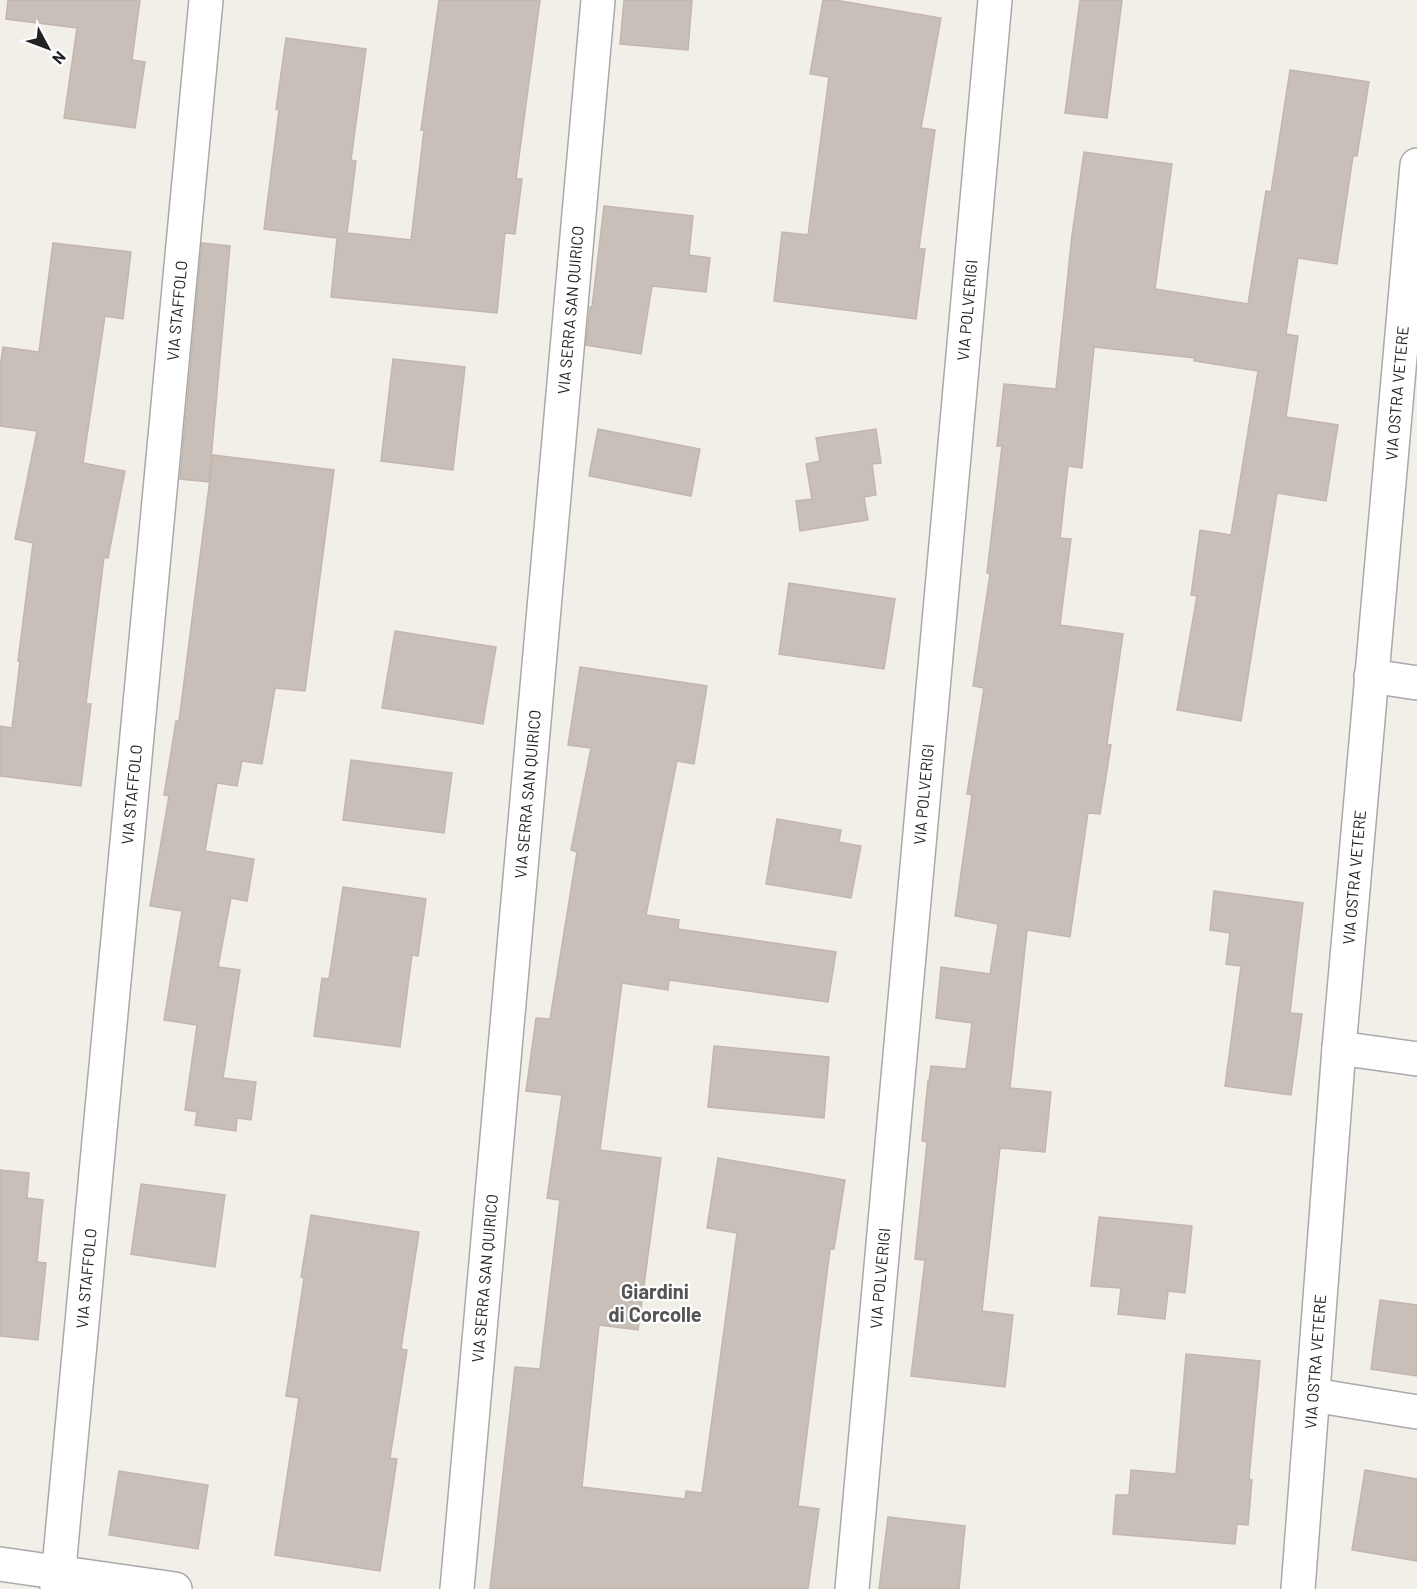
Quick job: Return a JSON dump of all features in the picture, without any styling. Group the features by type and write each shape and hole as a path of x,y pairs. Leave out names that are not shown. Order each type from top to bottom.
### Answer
{"street":[{"name":"VIA STAFFOLO","path":"57,1581 206,0"},
{"name":"VIA SERRA SAN QUIRICO","path":"457,1589 598,0"},
{"name":"VIA POLVERIGI","path":"852,1589 995,0"},
{"name":"VIA OSTRA VETERE","path":"1298,1589 1339,1048 1371,676 1411,288 1417,165"},
{"path":"1371,676 1417,683"},
{"path":"1339,1048 1417,1059"},
{"path":"1313,1395 1417,1412"},
{"path":"0,1564 57,1581 175,1589"}],"building":[{"path":"8,0 140,0 132,60 145,62 135,128 64,118 77,28 6,19"},
{"path":"439,0 540,0 516,179 522,179 515,234 505,233 497,313 331,297 337,238 264,229 279,110 276,109 286,38 366,49 351,160 356,161 347,233 411,240 424,130 421,130"},
{"path":"624,0 692,0 688,50 620,44"},
{"path":"823,0 835,0 941,18 921,128 935,130 919,249 925,249 916,319 774,301 782,232 808,235 829,77 810,74"},
{"path":"1080,0 1122,0 1107,118 1065,113"},
{"path":"1290,70 1369,82 1357,156 1353,156 1337,264 1298,258 1286,334 1298,336 1286,417 1338,425 1326,501 1277,493 1241,721 1177,710 1197,596 1191,595 1200,530 1231,535 1258,371 1194,361 1195,358 1094,347 1082,468 1068,466 1060,538 1071,539 1060,625 1123,634 1107,744 1111,745 1100,814 1088,813 1070,937 1027,930 1010,1088 1051,1092 1045,1152 1000,1148 982,1311 1013,1315 1005,1387 911,1376 925,1260 915,1259 927,1142 922,1141 928,1081 931,1066 966,1069 972,1023 936,1018 941,967 990,974 998,924 955,916 972,795 967,794 984,688 973,686 990,574 987,573 1002,446 997,446 1004,384 1056,389 1072,235 1084,152 1172,164 1155,289 1248,304 1266,191 1271,192"},
{"path":"604,206 693,216 689,255 710,258 706,292 652,286 641,354 586,345"},
{"path":"53,243 131,252 123,319 105,316 83,463 125,471 108,558 104,557 86,704 91,704 81,786 0,776 0,726 12,728 33,543 15,539 37,431 0,426 0,368 3,347 39,352"},
{"path":"202,243 230,246 209,482 180,479"},
{"path":"393,359 465,367 453,470 381,461"},
{"path":"598,429 700,449 691,496 589,476"},
{"path":"876,429 881,463 872,464 876,495 864,497 868,520 800,531 796,501 812,499 806,464 820,461 816,438"},
{"path":"213,455 334,470 305,691 275,688 262,764 242,761 237,786 217,783 205,851 254,859 247,901 231,898 218,967 240,970 223,1078 256,1082 251,1120 237,1118 236,1131 195,1125 197,1112 185,1110 197,1025 164,1020 182,911 150,906 169,796 164,795 176,721 179,721"},
{"path":"789,583 895,599 884,669 779,654"},
{"path":"395,631 496,647 483,724 382,708"},
{"path":"580,667 707,686 694,764 677,761 646,915 679,920 678,929 836,952 828,1002 669,980 668,990 622,983 600,1150 661,1158 638,1330 599,1325 582,1487 685,1499 686,1491 702,1493 737,1233 707,1228 718,1158 845,1180 834,1249 830,1249 798,1506 819,1509 808,1589 490,1589 515,1367 540,1369 560,1200 547,1198 562,1095 526,1091 536,1018 550,1019 577,852 571,850 591,748 568,745"},
{"path":"351,760 452,773 444,833 343,820"},
{"path":"777,819 841,830 839,842 861,846 851,898 766,884"},
{"path":"343,887 426,899 418,956 412,955 400,1047 314,1036 322,978 329,979"},
{"path":"1214,891 1303,903 1290,1013 1302,1014 1291,1095 1225,1086 1241,966 1226,964 1230,933 1210,930"},
{"path":"714,1046 829,1057 824,1118 708,1107"},
{"path":"0,1170 29,1173 27,1198 43,1200 37,1262 46,1263 38,1340 0,1336"},
{"path":"141,1184 225,1195 215,1267 131,1254"},
{"path":"311,1215 419,1232 401,1349 407,1350 390,1458 397,1459 380,1571 275,1555 299,1398 286,1396"},
{"path":"1099,1217 1192,1226 1185,1293 1168,1291 1165,1319 1118,1314 1121,1288 1091,1286"},
{"path":"1380,1300 1417,1305 1417,1376 1371,1369"},
{"path":"1186,1354 1260,1361 1249,1479 1252,1480 1248,1525 1237,1524 1235,1544 1113,1534 1116,1495 1129,1495 1131,1470 1176,1474"},
{"path":"1365,1470 1417,1479 1417,1561 1352,1550"},
{"path":"119,1471 208,1485 198,1549 109,1535"},
{"path":"888,1517 965,1526 959,1589 879,1589"}],"district":[{"name":"Giardini di Corcolle","path":"655,1304"}]}
